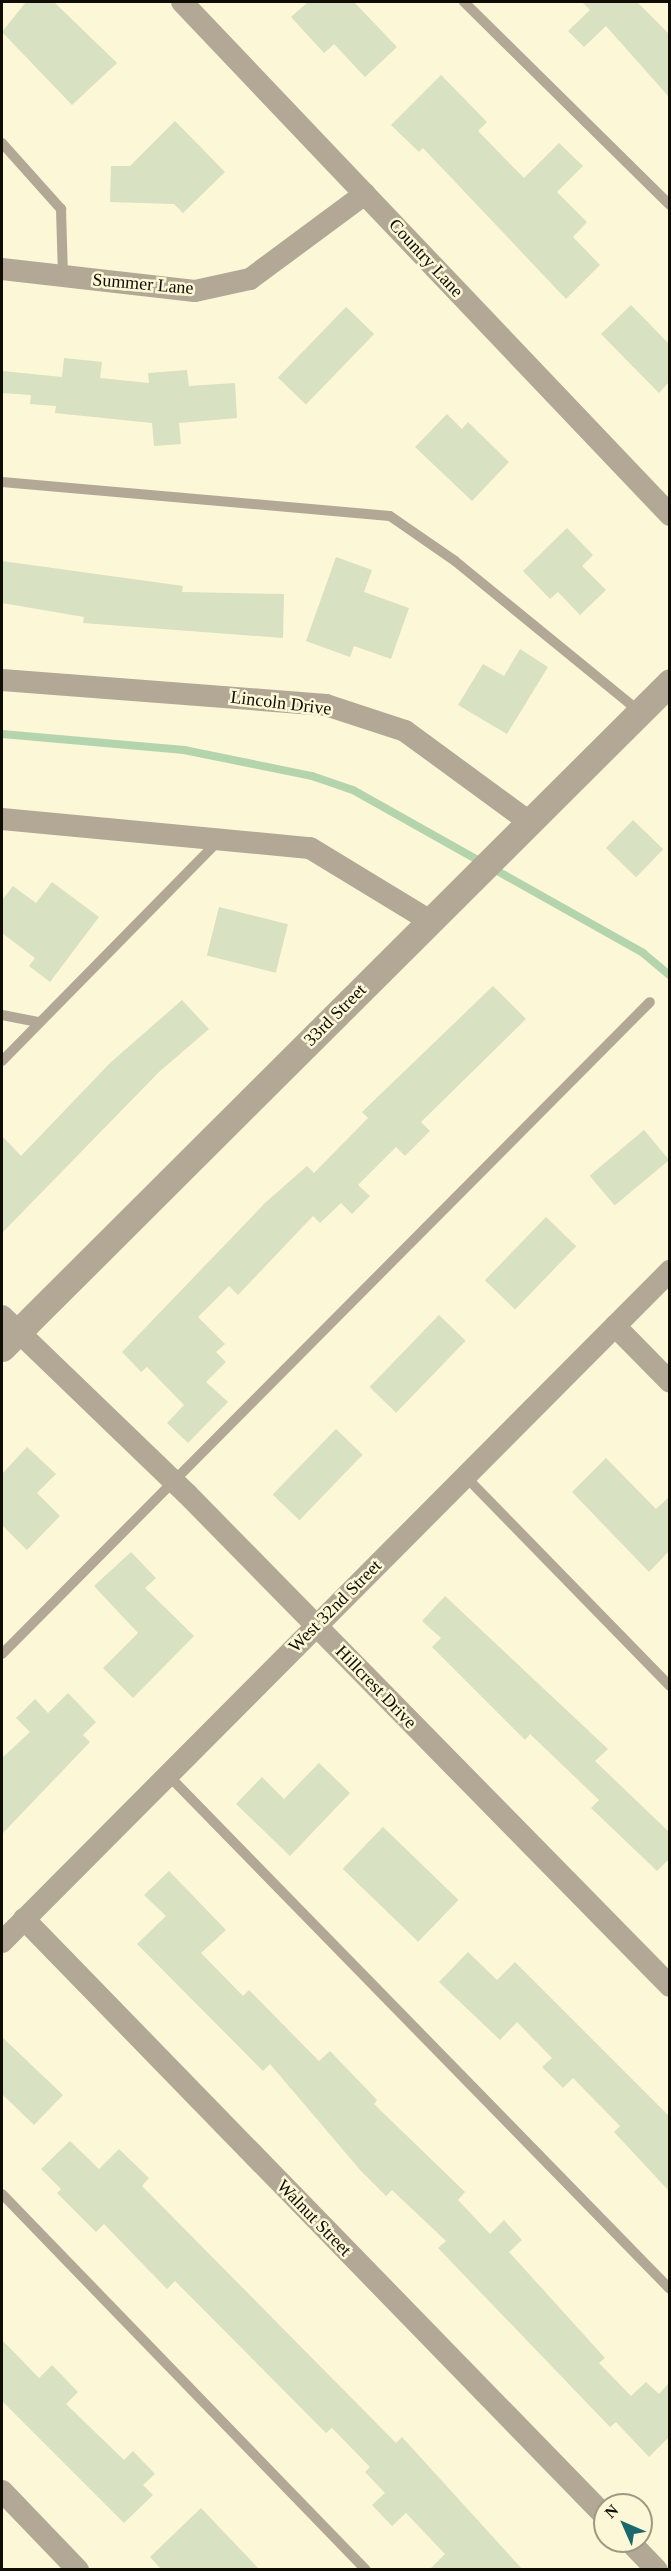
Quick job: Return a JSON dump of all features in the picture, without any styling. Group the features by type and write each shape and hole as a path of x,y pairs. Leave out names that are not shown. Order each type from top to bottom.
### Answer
{"street":[{"name":"Country Lane","path":"182,2 669,515"},
{"name":"Summer Lane","path":"2,269 195,291 250,279 365,194"},
{"name":"Lincoln Drive","path":"2,680 326,705 405,731 528,821"},
{"name":"33rd Street","path":"7,1332 429,921 669,682"},
{"path":"2,819 310,848 429,921"},
{"name":"West 32nd Street","path":"2,1942 669,1271"},
{"path":"615,1326 669,1382"},
{"name":"Hillcrest Drive","path":"7,1332 174,1481 669,1986"},
{"name":"Walnut Street","path":"24,1919 593,2504"},
{"path":"2,2491 78,2570"},
{"path":"641,2553 657,2570"}],"lane":[{"path":"464,2 669,205"},
{"path":"2,143 61,209 63,277"},
{"path":"2,482 390,516 455,561 639,711"},
{"path":"2,1061 219,840"},
{"path":"2,1654 650,1002"},
{"path":"2,1015 39,1022"},
{"path":"465,1476 669,1686"},
{"path":"168,1774 669,2289"},
{"path":"2,2194 366,2570"}],"building":[{"path":"26,2 54,2 117,63 72,105 2,32"},
{"path":"308,2 354,2 397,47 365,77 334,44 324,53 291,17"},
{"path":"582,2 637,2 669,34 669,97 606,26 584,47 568,31 590,10"},
{"path":"441,75 487,122 478,131 524,178 559,143 583,166 557,192 587,222 573,237 600,265 566,299 423,148 419,152 391,125"},
{"path":"175,121 225,172 183,213 174,204 110,202 111,166 130,166"},
{"path":"631,305 669,344 669,382 659,393 601,334"},
{"path":"346,307 374,334 306,405 278,377"},
{"path":"64,358 102,362 100,378 149,383 148,373 187,370 189,386 235,383 237,418 179,423 181,444 154,446 152,423 55,413 56,406 30,404 31,395 2,393 2,371 62,377"},
{"path":"447,414 462,429 468,422 509,462 472,501 415,447"},
{"path":"567,528 593,555 582,566 606,590 580,615 558,592 550,599 523,571"},
{"path":"336,557 372,570 364,592 409,608 391,659 354,646 350,657 306,641"},
{"path":"2,561 183,586 182,592 284,594 283,638 83,623 84,617 2,603"},
{"path":"520,649 548,667 507,734 458,705 483,664 504,676"},
{"path":"633,820 663,849 636,877 606,848"},
{"path":"52,882 99,917 50,982 29,966 35,958 2,933 2,900 13,886 36,903"},
{"path":"219,907 288,924 276,973 207,956"},
{"path":"493,986 526,1019 421,1122 430,1131 405,1156 396,1147 358,1185 370,1196 352,1214 341,1203 320,1223 313,1216 238,1295 229,1286 198,1317 225,1344 216,1352 226,1362 206,1382 228,1402 188,1443 167,1423 184,1405 147,1367 141,1372 122,1352 265,1203 307,1166 314,1173 368,1118 362,1112"},
{"path":"182,1000 209,1029 159,1072 2,1233 2,1136 21,1156 110,1063"},
{"path":"644,1130 669,1160 615,1206 590,1176"},
{"path":"546,1217 576,1246 515,1309 485,1280"},
{"path":"439,1315 466,1341 396,1413 370,1387"},
{"path":"336,1429 363,1455 299,1520 273,1494"},
{"path":"27,1447 56,1474 37,1493 60,1516 27,1550 2,1525 2,1474"},
{"path":"606,1458 656,1509 669,1497 669,1551 649,1572 572,1492"},
{"path":"131,1552 156,1578 145,1588 194,1636 133,1698 103,1668 138,1633 94,1586"},
{"path":"445,1596 608,1749 595,1761 669,1832 669,1859 657,1871 591,1808 599,1800 530,1734 525,1740 432,1647 441,1638 422,1621"},
{"path":"68,1693 96,1722 83,1735 90,1742 2,1834 2,1758 30,1732 16,1718 35,1699 48,1713"},
{"path":"319,1763 350,1793 290,1856 236,1804 262,1777 284,1799"},
{"path":"383,1827 459,1900 418,1942 343,1869"},
{"path":"169,1871 226,1930 201,1953 243,1996 249,1990 319,2061 330,2051 377,2100 374,2104 465,2192 458,2200 490,2234 504,2220 522,2240 509,2252 605,2358 599,2363 631,2396 646,2382 659,2394 669,2383 669,2437 649,2457 616,2422 610,2427 438,2248 446,2241 392,2190 386,2196 361,2171 270,2064 263,2071 137,1944 166,1916 144,1895"},
{"path":"468,1952 497,1980 515,1962 669,2116 669,2191 614,2132 620,2126 573,2078 563,2088 542,2067 552,2058 517,2022 500,2040 439,1982"},
{"path":"2,2037 63,2095 34,2125 2,2094"},
{"path":"70,2141 99,2169 119,2149 149,2178 142,2186 396,2443 402,2437 523,2570 429,2570 445,2554 406,2513 392,2526 372,2505 385,2493 365,2472 370,2467 332,2428 326,2433 175,2281 167,2289 104,2224 96,2232 57,2193 61,2189 41,2169"},
{"path":"2,2340 39,2378 52,2365 78,2392 66,2404 124,2460 133,2451 155,2474 143,2485 153,2495 124,2523 2,2401"},
{"path":"201,2508 260,2570 162,2570 150,2557"}],"waterway":[{"path":"2,734 184,750 312,776 353,790 643,953 670,976"}]}
